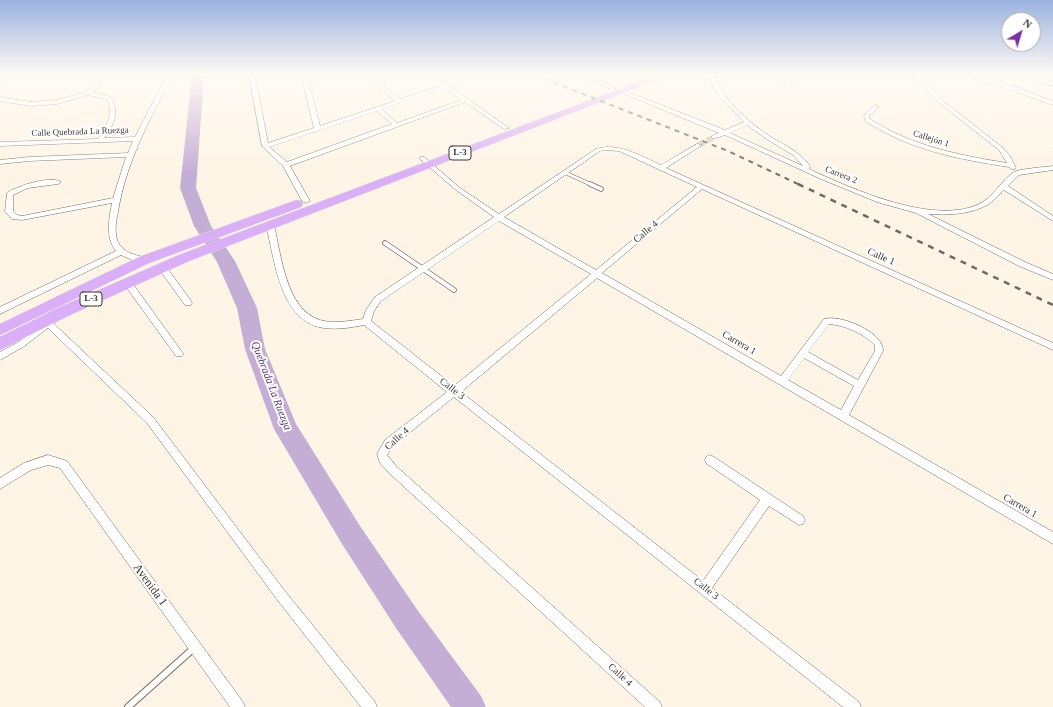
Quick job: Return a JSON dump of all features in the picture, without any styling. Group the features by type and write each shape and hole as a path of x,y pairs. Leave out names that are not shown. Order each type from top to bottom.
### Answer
{"main road":[{"name":"L-3","path":"252,225 270,225 506,128 565,108"},
{"name":"L-3","path":"0,330 144,260 181,252 252,225 306,201 426,161 569,108"},
{"name":"L-3","path":"0,344 65,311 162,267 181,252"}],"street":[{"path":"99,141 114,116 113,108"},
{"name":"Calle Quebrada La Ruezga","path":"0,144 138,139 154,108"},
{"path":"258,108 265,146 286,165 306,201"},
{"path":"312,108 317,128"},
{"path":"265,146 378,108 396,125"},
{"path":"286,165 443,108"},
{"path":"477,108 506,128"},
{"name":"Carrera 2","path":"663,108 726,133 805,170 879,200 917,211 949,213 966,210 986,203 1017,173"},
{"path":"734,108 748,123 772,140 791,150 802,159 807,166 805,170"},
{"name":"Callejón 1","path":"875,108 866,116 868,120 894,136 926,148 960,158 1010,165"},
{"path":"949,108 1001,149 1008,156 1010,165 1017,173 1053,168"},
{"path":"714,137 748,123"},
{"path":"138,139 129,156 116,200 113,239 128,256 144,260"},
{"path":"661,168 699,145"},
{"path":"270,225 287,293 304,316 317,323 336,325 366,322 370,310 378,299 500,218 598,150 605,148 620,149 701,186"},
{"path":"0,162 29,159 129,156"},
{"name":"Carrera 1","path":"426,161 458,189 500,218 1053,538"},
{"path":"58,182 26,185 16,189 9,194 9,212 15,217 22,218 116,200"},
{"name":"Calle 4","path":"655,707 384,460 382,454 389,443 455,391 701,186"},
{"name":"Calle 1","path":"701,186 1053,346"},
{"path":"1003,186 1053,219"},
{"path":"917,211 930,220 1053,277"},
{"path":"0,311 122,251"},
{"path":"162,267 188,303"},
{"path":"127,282 179,354"},
{"path":"0,356 20,345 65,311"},
{"path":"782,381 827,321 838,321 876,340 880,345 879,351 843,416"},
{"name":"Calle 3","path":"366,322 854,707"},
{"path":"49,324 123,392 150,420 280,594 370,707"},
{"path":"802,353 860,385"},
{"name":"Avenida 1","path":"0,484 28,466 48,460 63,464 238,707"},
{"path":"710,460 799,520"},
{"path":"705,588 767,499"}],"lane":[{"path":"566,173 601,189"},
{"path":"386,243 454,290"},
{"path":"128,707 195,647"}],"waterway":[{"name":"Quebrada La Ruezga","path":"195,108 188,188 203,226 226,261 247,308 255,349 286,429 351,535 406,618 470,707"}],"tunnel":[{"path":"699,145 714,137"}],"railway":[{"path":"619,108 728,151 800,185"},
{"path":"798,184 1053,305"}]}
